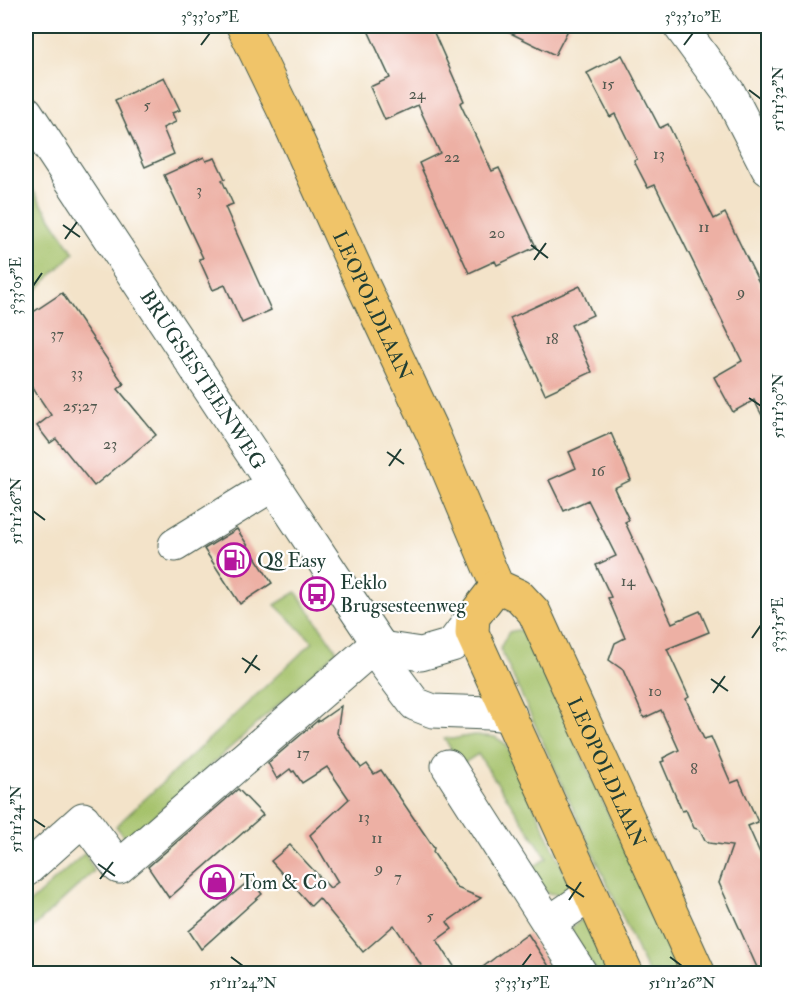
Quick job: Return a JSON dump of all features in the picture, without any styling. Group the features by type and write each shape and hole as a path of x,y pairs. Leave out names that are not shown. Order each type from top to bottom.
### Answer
{"main road":[{"name":"LEOPOLDLAAN","path":"243,26 433,434 497,586 519,596 534,612 699,974"},
{"path":"497,586 473,617 472,633 627,974"}],"street":[{"path":"680,26 729,93 768,169"},
{"name":"BRUGSESTEENWEG","path":"26,112 380,645 385,664 414,704 434,711 510,716"},
{"path":"175,545 272,485"},
{"path":"26,870 83,819 119,867 380,645 421,654 452,645 473,617"},
{"path":"448,766 581,974"},
{"path":"549,923 590,896"}],"green space":[{"path":"26,180 74,253 26,300"},
{"path":"296,592 337,651 127,841 116,826 313,642 275,605"},
{"path":"525,631 681,973 648,973 500,648 509,632"},
{"path":"474,735 495,737 506,744 568,880 569,888 562,895 547,893 530,869 547,858 478,754 461,765 444,738"},
{"path":"85,853 94,871 26,934 26,906"},
{"path":"585,918 610,973 597,973 572,934 572,927"}],"building":[{"path":"366,26 431,26 464,101 460,103 492,171 499,168 536,247 497,265 495,261 469,273 419,163 440,153 418,105 385,120 370,87 390,78"},
{"path":"496,26 570,26 555,55"},
{"path":"622,55 660,128 668,124 714,219 725,213 768,301 768,427 754,400 733,412 714,377 742,361 655,185 648,188 615,114 610,117 587,73"},
{"path":"164,77 180,110 172,113 176,122 163,128 174,154 145,167 115,100"},
{"path":"204,157 206,161 215,158 225,179 222,180 233,204 225,207 271,310 242,323 225,285 213,290 199,259 203,258 164,175"},
{"path":"580,286 593,315 571,325 592,372 545,394 510,318"},
{"path":"62,293 124,384 118,389 156,435 94,486 56,439 50,443 37,426 51,415 26,378 26,317"},
{"path":"611,433 631,480 614,488 629,520 625,522 672,623 700,611 709,632 667,649 689,697 686,699 704,739 711,737 731,783 739,780 758,822 748,826 768,871 768,974 760,974 719,883 732,846 709,843 700,830 694,828 686,810 682,811 661,762 664,761 663,758 679,750 661,710 644,718 623,670 609,660 615,643 625,638 608,598 611,597 596,565 616,556 588,500 564,511 549,480 576,468 569,452"},
{"path":"237,529 272,583 240,604 204,549"},
{"path":"341,706 337,733 361,768 367,764 374,774 381,770 434,848 433,852 457,888 481,898 447,922 452,929 437,940 459,974 427,974 394,925 363,952 319,898 311,906 271,861 290,845 330,888 338,882 310,835 349,799 327,767 302,783 290,769 277,779 268,763 318,720 318,722"},
{"path":"238,789 263,815 169,898 148,867"},
{"path":"250,880 262,894 201,949 189,931"},
{"path":"528,934 554,974 474,974 501,953"}],"place":[{"name":"Q8 Easy","path":"234,560"},
{"name":"Eeklo Brugsesteenweg","path":"317,594"},
{"name":"Tom & Co","path":"217,882"}]}
